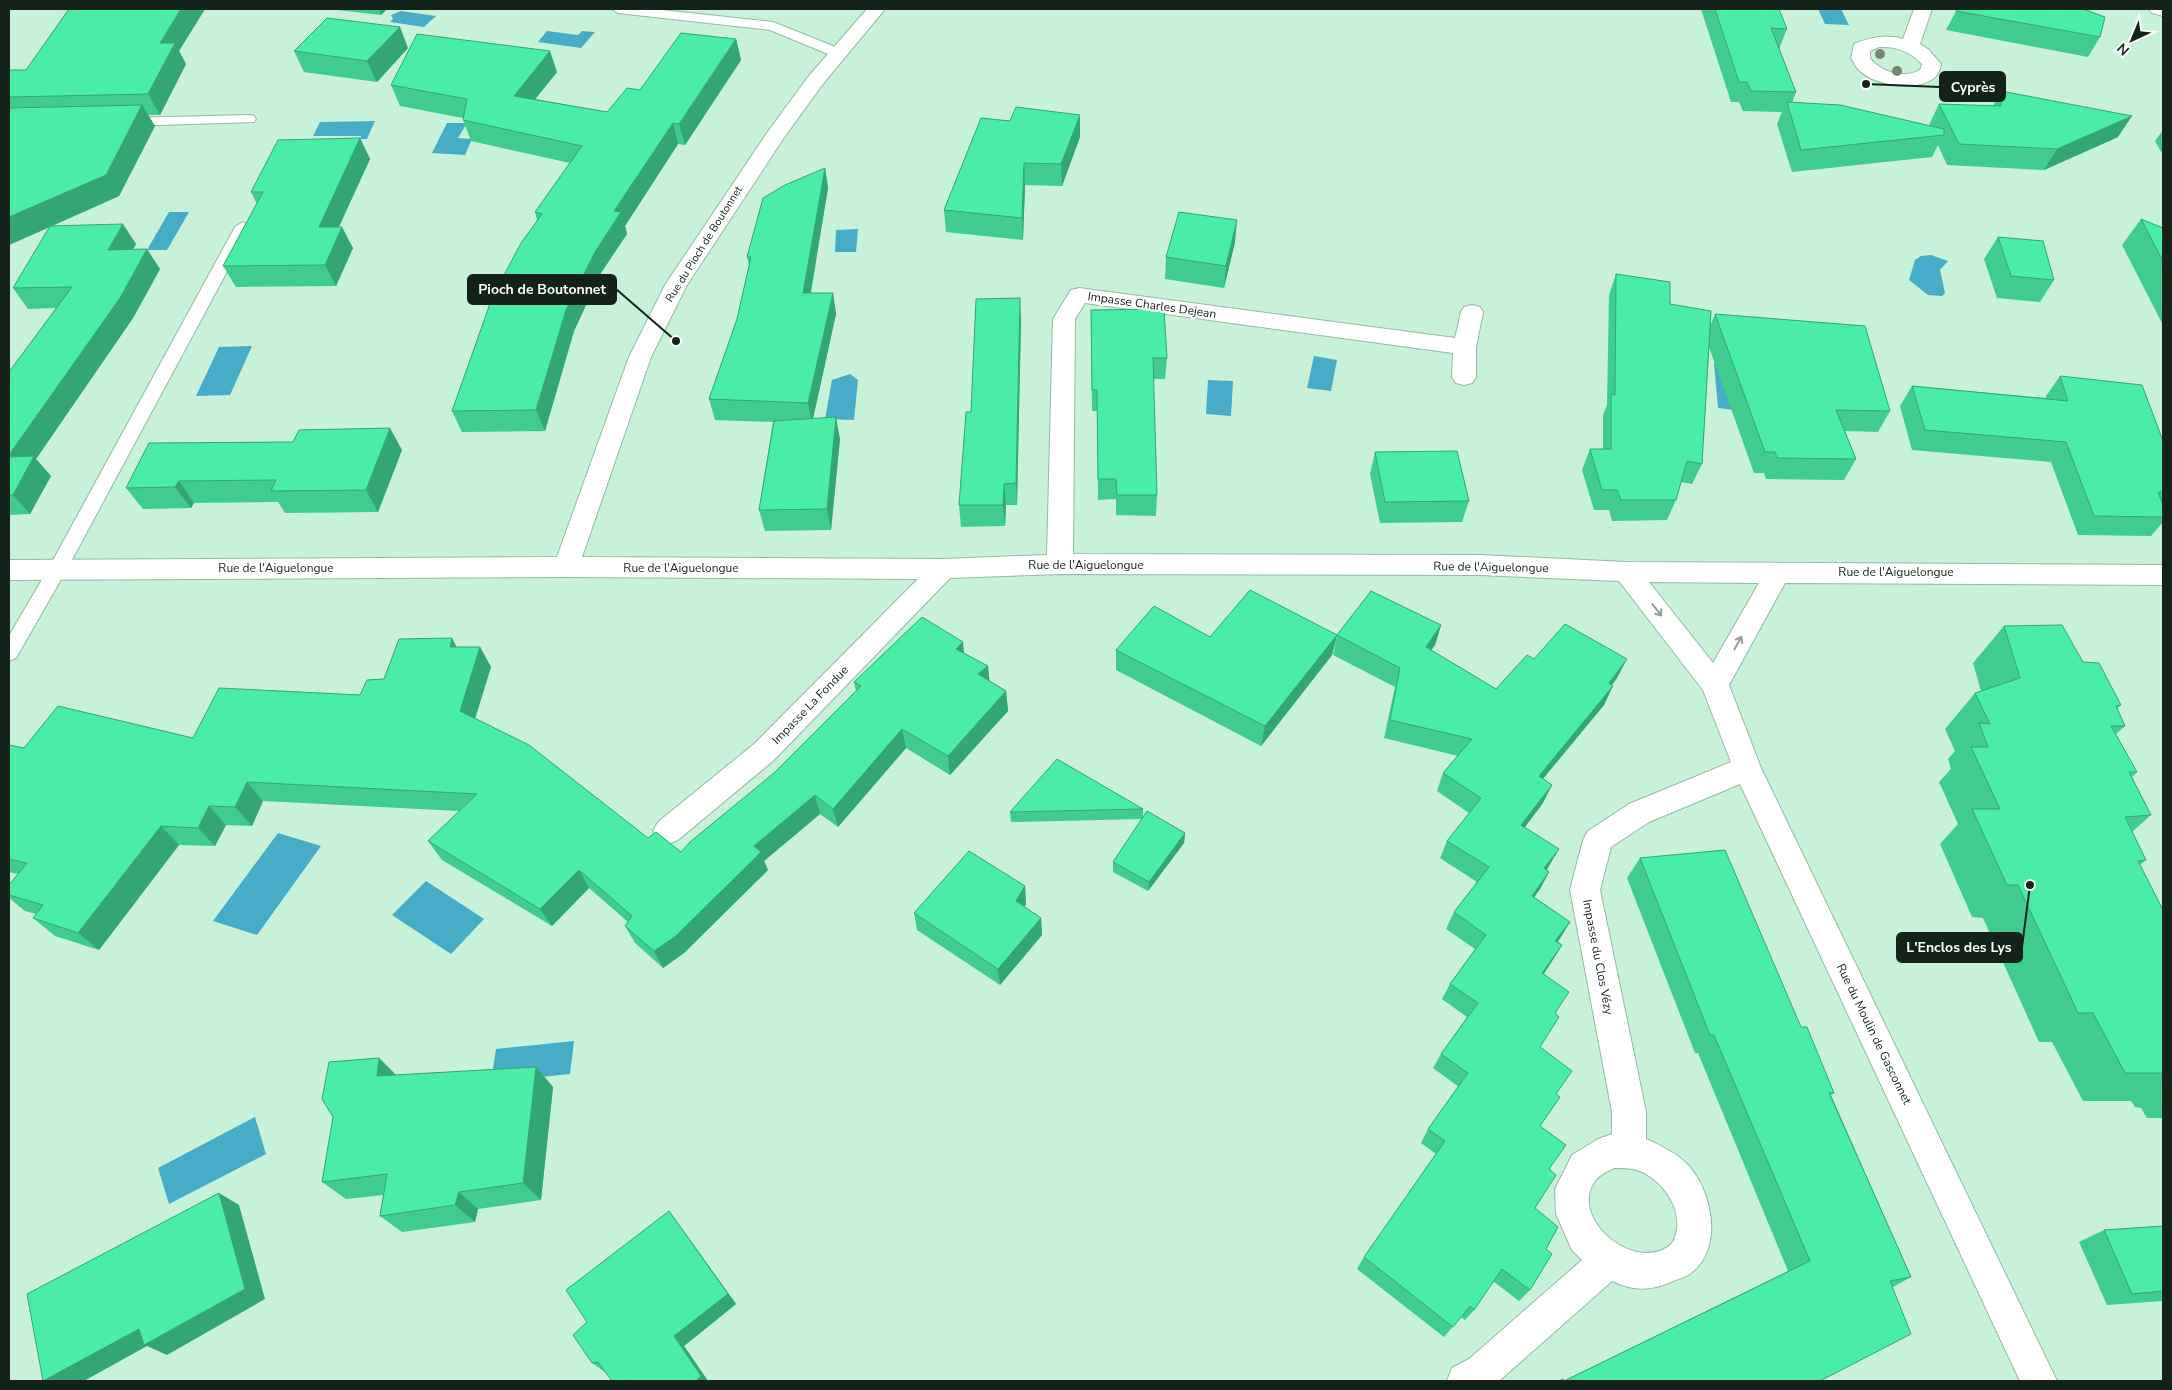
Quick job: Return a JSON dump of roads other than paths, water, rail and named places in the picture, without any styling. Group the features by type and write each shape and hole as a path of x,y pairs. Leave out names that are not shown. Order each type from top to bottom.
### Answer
{"street":[{"name":"Rue du Pioch de Boutonnet","path":"566,567 640,357 676,285 774,137 838,53 876,9"},
{"path":"1910,46 1923,9"},
{"path":"2158,9 2163,11"},
{"name":"Impasse Charles Dejean","path":"1060,564 1064,319 1080,295 1465,348"},
{"path":"1464,376 1465,348 1472,312"},
{"name":"Rue de l'Aiguelongue","path":"9,570 566,567 942,569 1060,564 1480,565 1626,572 2163,575"},
{"name":"Impasse La Fondue","path":"668,832 764,752 942,569"},
{"name":"Rue du Moulin de Gasconnet","path":"1626,572 1715,685 1747,768 2039,1381"},
{"path":"1715,685 1777,573"},
{"name":"Impasse du Clos Vézy","path":"1629,1151 1629,1112 1585,890 1598,840 1639,813 1747,768"},
{"path":"1610,1151 1629,1151 1655,1161 1667,1169 1682,1185 1691,1204 1695,1224 1692,1243 1682,1258 1667,1269 1649,1273 1628,1270 1608,1261 1591,1246 1578,1226 1572,1207 1572,1187 1579,1170 1593,1157 1610,1151"},
{"path":"1465,1381 1482,1372 1608,1261"}],"lane":[{"path":"618,9 773,26 838,53"},
{"path":"114,122 249,119"},
{"path":"9,653 58,569 243,227"}],"water":[{"path":"1818,9 1841,9 1849,25 1825,24"},
{"path":"401,11 436,16 424,27 390,22 393,19 391,15"},
{"path":"547,31 578,35 582,31 595,32 581,48 538,42"},
{"path":"375,121 367,139 360,139 361,136 313,136 320,122"},
{"path":"447,123 467,123 458,138 472,139 465,155 432,153"},
{"path":"169,212 189,212 167,250 147,250"},
{"path":"858,229 856,252 835,252 836,230"},
{"path":"1931,255 1948,261 1940,270 1945,293 1942,296 1928,295 1909,280 1915,260 1921,256"},
{"path":"252,346 230,395 196,396 219,347"},
{"path":"1314,356 1337,360 1331,391 1307,388"},
{"path":"1714,363 1755,364 1743,411 1718,408"},
{"path":"850,374 858,380 854,420 825,419 832,380"},
{"path":"1208,380 1233,381 1231,416 1206,414"},
{"path":"278,833 321,846 257,935 213,921"},
{"path":"426,881 484,919 451,954 392,915"},
{"path":"574,1041 570,1074 491,1082 496,1049"},
{"path":"255,1117 266,1154 169,1204 158,1168"}],"place":[{"name":"Cyprès","path":"1866,84"},
{"name":"Pioch de Boutonnet","path":"676,341"},
{"name":"L'Enclos des Lys","path":"2030,885"}]}
